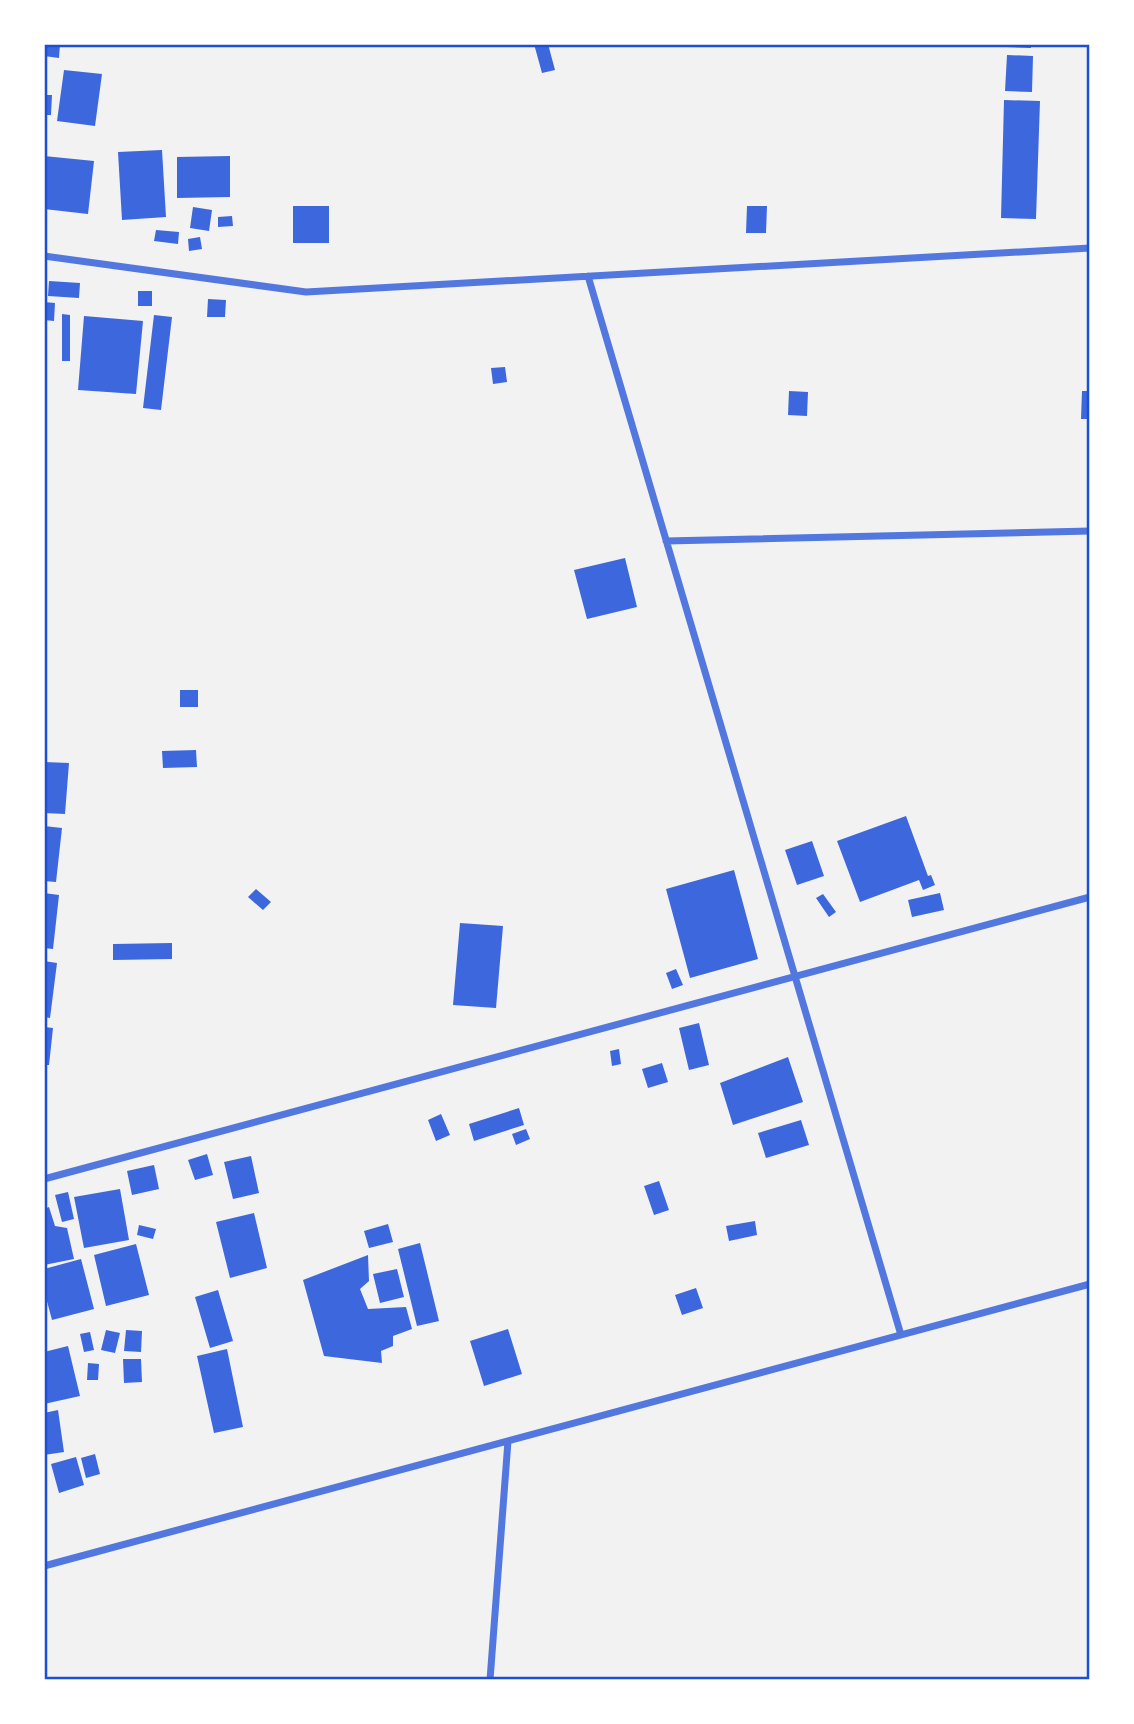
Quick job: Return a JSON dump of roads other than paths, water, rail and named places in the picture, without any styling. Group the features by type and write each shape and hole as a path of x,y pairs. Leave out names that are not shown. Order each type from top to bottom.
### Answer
{"street":[{"path":"44,256 306,292 1090,248"},
{"path":"587,276 901,1335"},
{"path":"666,541 1090,531"},
{"path":"44,1179 1090,897"},
{"path":"44,1566 1090,1284"},
{"path":"490,1680 508,1441"}]}
